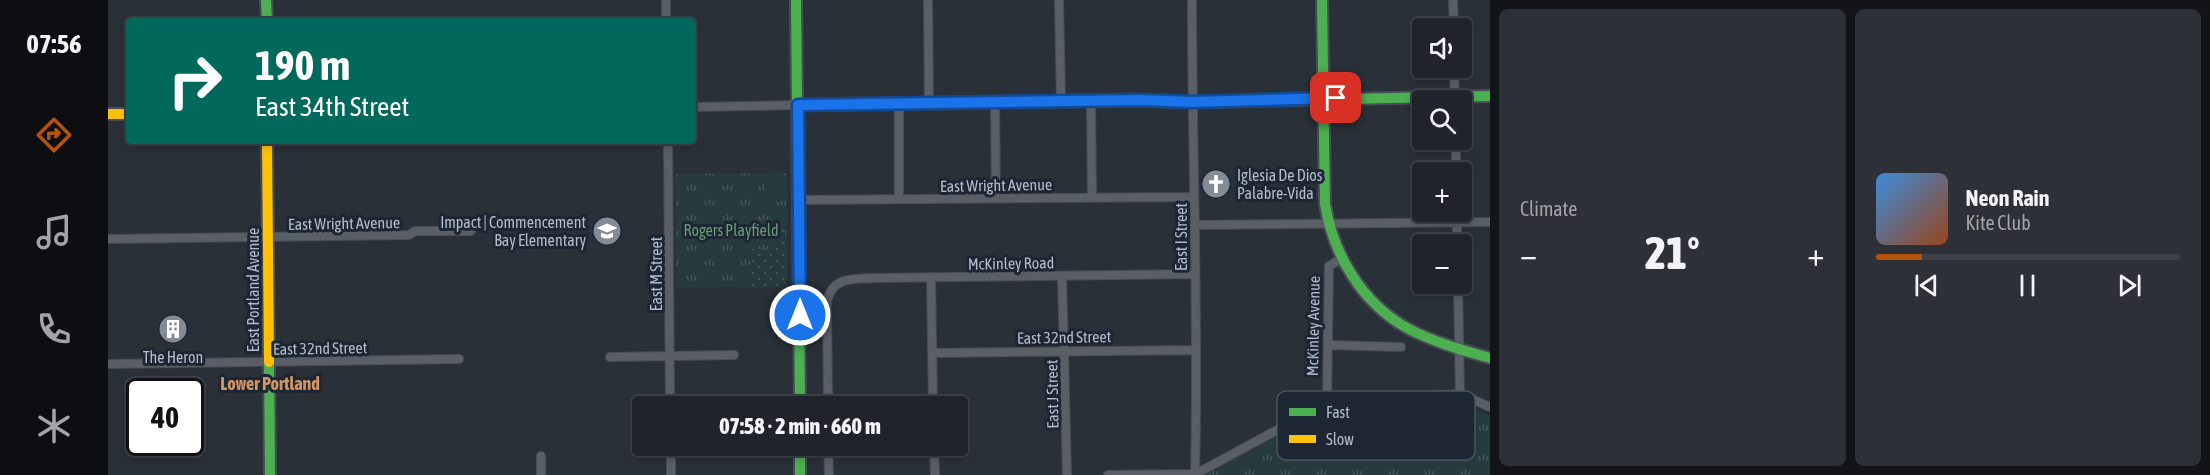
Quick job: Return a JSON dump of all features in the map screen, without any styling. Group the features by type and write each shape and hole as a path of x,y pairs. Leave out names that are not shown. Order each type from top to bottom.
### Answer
{"street":[{"path":"266,0 267,18"},
{"path":"666,0 666,18"},
{"path":"796,0 800,396"},
{"path":"928,0 930,103"},
{"path":"1059,0 1061,101"},
{"name":"East I Street","path":"1192,0 1195,474"},
{"path":"1322,0 1325,204 1329,224 1342,258 1364,292 1383,313 1410,331 1490,358"},
{"path":"1453,0 1454,18"},
{"path":"1472,97 1490,96"},
{"path":"696,107 1412,98"},
{"path":"1091,101 1092,197"},
{"path":"995,102 996,198"},
{"path":"899,104 899,199"},
{"path":"108,114 126,114"},
{"name":"East Portland Avenue","path":"267,144 270,475"},
{"name":"East M Street","path":"668,144 670,396"},
{"name":"East Wright Avenue","path":"799,200 1194,197"},
{"path":"1195,225 1457,222 1457,234"},
{"path":"1472,222 1490,222"},
{"name":"East Wright Avenue","path":"108,239 409,235 415,231 471,231"},
{"name":"McKinley Avenue","path":"1327,391 1329,266 1342,258"},
{"name":"McKinley Road","path":"828,396 826,306 831,289 847,279 1194,274"},
{"name":"East J Street","path":"1062,276 1067,475"},
{"path":"931,277 933,396"},
{"path":"1458,294 1460,391"},
{"path":"1329,345 1401,347"},
{"name":"East 32nd Street","path":"932,353 1195,350"},
{"path":"610,357 734,355"},
{"name":"East 32nd Street","path":"108,364 459,359"},
{"path":"1475,400 1490,407"},
{"path":"1108,475 1195,474 1277,430"},
{"path":"541,456 541,475"},
{"path":"671,456 671,475"},
{"path":"800,456 800,475"},
{"path":"828,456 828,475"},
{"path":"934,456 935,475"}],"green space":[{"path":"782,172 782,201 765,202 765,173"},
{"name":"Rogers Playfield","path":"787,173 787,287 676,288 675,174"},
{"path":"772,226 785,226 787,287 751,288 750,249 772,249"},
{"path":"1475,409 1490,416 1490,475 1205,475 1277,436 1277,460 1475,460"}],"traffic: fast":[{"path":"266,0 267,18"},
{"path":"796,0 800,396"},
{"path":"1322,0 1325,204 1329,223 1343,259 1363,291 1391,318 1427,337 1490,358"},
{"path":"798,105 1140,100 1192,102 1490,96"},
{"path":"269,362 270,475"},
{"path":"800,456 800,475"}],"traffic: slow":[{"path":"108,114 126,114"},
{"path":"267,144 269,362"}],"place":[{"name":"Iglesia De Dios Palabre-Vida","path":"1216,184"},
{"name":"Impact | Commencement Bay Elementary","path":"607,231"},
{"name":"The Heron","path":"173,329"}],"district":[{"name":"Lower Portland","path":"270,384"}],"route":[{"path":"800,315 798,105 1140,100 1192,102 1336,98"}]}
